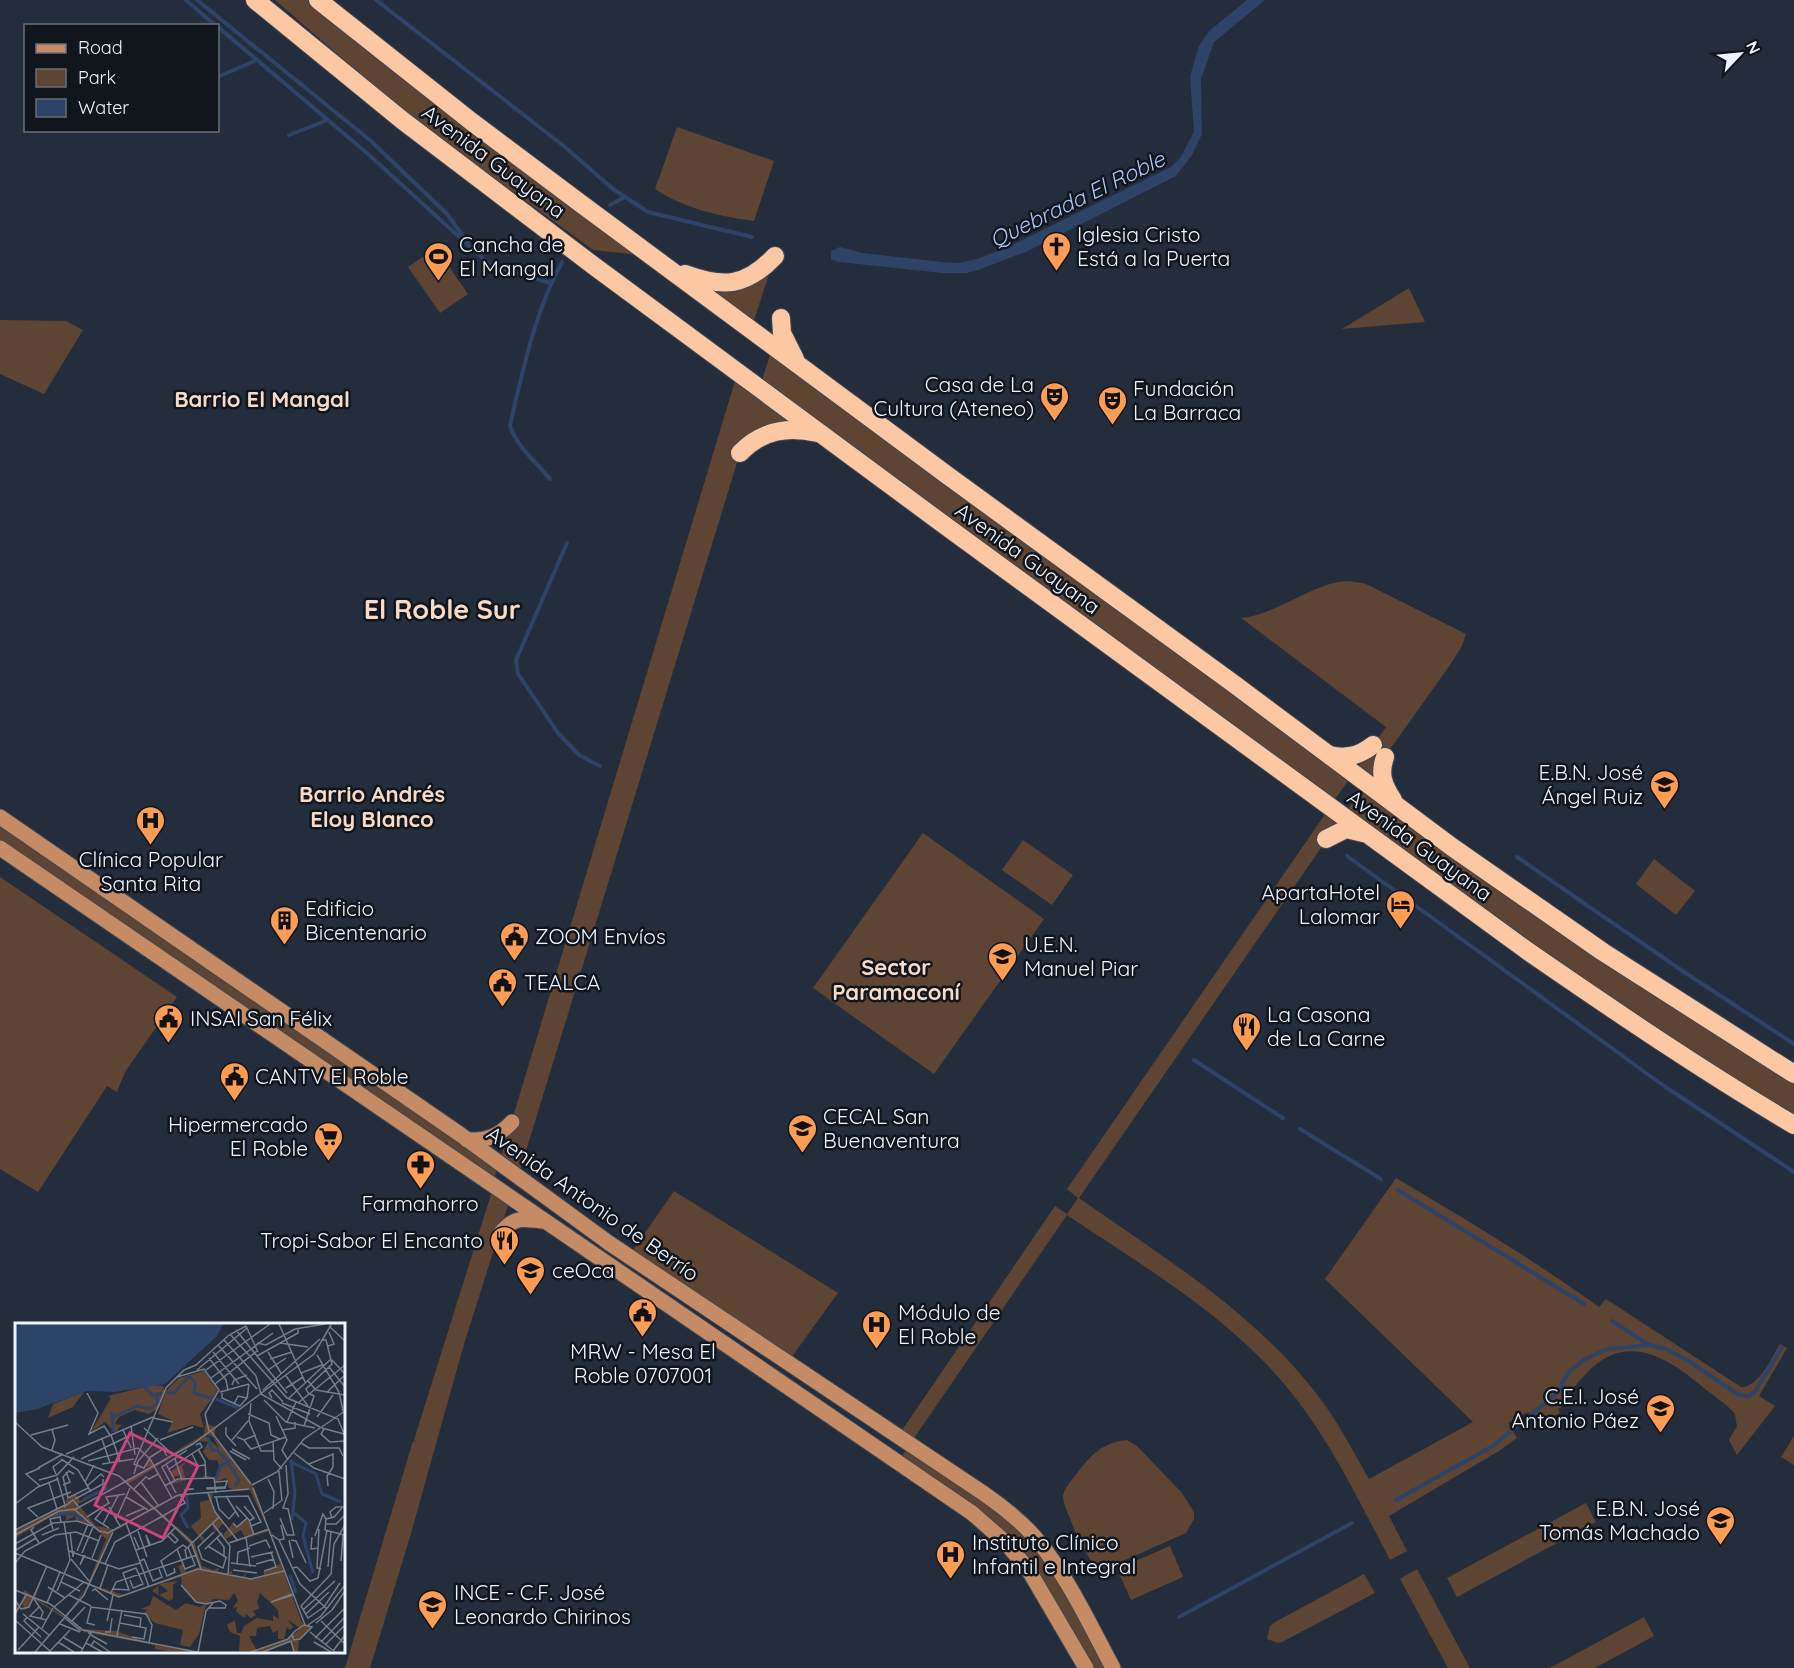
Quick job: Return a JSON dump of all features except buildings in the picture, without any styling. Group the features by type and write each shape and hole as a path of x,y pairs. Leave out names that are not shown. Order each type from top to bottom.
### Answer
{"highway":[{"name":"Avenida Guayana","path":"255,0 402,120 822,434 1529,952 1744,1096 1794,1125"},
{"name":"Avenida Guayana","path":"318,0 472,122 1452,847 1603,952 1794,1074"},
{"path":"669,268 702,281 717,284 730,283 754,274 775,256"},
{"path":"781,318 782,333 786,344 799,365"},
{"path":"740,453 750,443 775,431 802,429 822,434"},
{"path":"1329,755 1350,757 1364,752 1379,751 1383,781 1397,806"},
{"path":"1316,796 1322,809 1321,819"},
{"path":"1326,839 1346,829 1369,835"}],"street":[{"name":"Avenida Antonio de Berrío","path":"0,817 467,1140 609,1243 1011,1514 1038,1541 1050,1558 1081,1608 1113,1668"},
{"name":"Avenida Antonio de Berrío","path":"0,848 871,1443 993,1530 1015,1553 1039,1585 1086,1668"},
{"path":"467,1140 488,1139 503,1131 512,1122"},
{"path":"500,1234 510,1223 518,1219 546,1222"}],"green space":[{"path":"275,0 310,0 648,256 593,250 405,113"},
{"path":"677,127 774,161 754,221 703,211 678,202 655,189"},
{"name":"Cancha de El Mangal","path":"436,248 468,294 440,313 408,267"},
{"path":"775,256 751,329 702,281 717,284"},
{"path":"1409,288 1425,322 1342,329"},
{"path":"0,320 66,321 83,330 44,394 0,374"},
{"path":"773,345 1354,773 1386,727 1241,618 1266,612 1326,585 1349,581 1366,584 1466,634 1462,646 1450,665 1366,783 1353,774 1330,806 1343,816 1079,1198 1212,1292 1274,1346 1302,1375 1327,1408 1369,1479 1473,1422 1325,1279 1396,1178 1524,1256 1599,1307 1606,1299 1741,1387 1748,1386 1759,1377 1780,1344 1787,1348 1759,1396 1775,1406 1737,1455 1729,1440 1737,1426 1734,1413 1691,1377 1646,1353 1631,1351 1615,1354 1600,1361 1576,1384 1570,1402 1558,1409 1560,1413 1537,1424 1528,1412 1508,1423 1517,1438 1389,1516 1407,1551 1390,1560 1326,1442 1296,1398 1279,1378 1232,1331 1206,1310 1067,1215 910,1444 898,1436 1055,1206 1067,1214 1078,1198 1067,1189 1330,807 802,429 740,453 518,1177 499,1163 738,371 760,387"},
{"path":"1366,783 1794,1074 1794,1125 1343,816"},
{"path":"0,817 499,1163 492,1185 0,848"},
{"path":"923,833 1044,919 934,1074 813,988"},
{"path":"1023,840 1073,875 1052,905 1002,870"},
{"path":"1654,859 1695,891 1676,915 1636,884"},
{"path":"0,877 177,997 125,1072 117,1092 107,1086 38,1192 0,1169"},
{"path":"493,1188 510,1199 464,1344 410,1537 370,1668 345,1668 413,1441 416,1442 414,1440"},
{"path":"674,1191 838,1293 788,1362 629,1256"},
{"path":"1794,1436 1794,1465 1781,1457"},
{"path":"1127,1440 1137,1446 1182,1493 1194,1512 1194,1519 1186,1533 1107,1568 1102,1568 1094,1564 1086,1553 1063,1496 1069,1483 1097,1452 1110,1444"},
{"path":"910,1444 1027,1528 1113,1668 1086,1668 1028,1569 898,1462"},
{"path":"1586,1503 1596,1522 1457,1597 1447,1578"},
{"path":"1170,1546 1183,1577 1131,1600 1117,1569"},
{"path":"1417,1569 1470,1668 1448,1668 1400,1579"},
{"path":"1364,1574 1375,1593 1282,1642 1267,1639 1270,1626 1275,1622"},
{"path":"1644,1617 1654,1636 1595,1668 1550,1668"}],"water":[{"path":"1247,0 1265,0 1214,42 1201,79 1202,134 1192,155 1176,176 1028,251 967,273 942,273 839,262 831,259 831,251 840,247 862,253 942,262 958,263 977,259 1006,248 1171,167 1180,158 1194,132 1190,76 1199,46 1209,31"}],"waterway":[{"path":"186,0 214,24"},
{"path":"197,0 371,141 447,214 468,243"},
{"path":"376,0 565,147 613,189 648,212 752,237"},
{"path":"219,28 368,154 489,264 550,283"},
{"path":"220,76 257,60"},
{"path":"289,135 328,120"},
{"path":"610,205 625,197"},
{"path":"550,479 521,447 510,425 537,321 562,262"},
{"path":"567,543 516,660 518,674 558,733 579,755 600,766"},
{"path":"1347,856 1664,1086 1794,1172"},
{"path":"1517,857 1687,974 1794,1044"},
{"path":"1194,1060 1283,1118"},
{"path":"1300,1129 1381,1179"},
{"path":"1398,1190 1584,1304"},
{"path":"1612,1321 1649,1345"},
{"path":"1396,1500 1493,1446 1556,1394 1569,1372 1585,1359 1607,1349 1649,1345 1666,1349 1687,1360 1739,1395 1748,1396 1754,1393 1782,1347"},
{"path":"1179,1617 1352,1523"}],"place":[{"name":"Iglesia Cristo Está a la Puerta","path":"1056,272"},
{"name":"Cancha de El Mangal","path":"438,282"},
{"name":"Casa de La Cultura (Ateneo)","path":"1055,422"},
{"name":"Fundación La Barraca","path":"1112,426"},
{"name":"E.B.N. José Ángel Ruiz","path":"1664,810"},
{"name":"Clínica Popular Santa Rita","path":"151,846"},
{"name":"ApartaHotel Lalomar","path":"1401,930"},
{"name":"Edificio Bicentenario","path":"284,946"},
{"name":"ZOOM Envíos","path":"514,962"},
{"name":"U.E.N. Manuel Piar","path":"1003,982"},
{"name":"TEALCA","path":"503,1008"},
{"name":"INSAI San Félix","path":"169,1044"},
{"name":"La Casona de La Carne","path":"1246,1052"},
{"name":"CANTV El Roble","path":"234,1102"},
{"name":"CECAL San Buenaventura","path":"802,1154"},
{"name":"Hipermercado El Roble","path":"329,1162"},
{"name":"Farmahorro","path":"420,1190"},
{"name":"Tropi-Sabor El Encanto","path":"504,1266"},
{"name":"ceOca","path":"531,1296"},
{"name":"MRW - Mesa El Roble 0707001","path":"643,1338"},
{"name":"Módulo de El Roble","path":"877,1350"},
{"name":"C.E.I. José Antonio Páez","path":"1660,1434"},
{"name":"E.B.N. José Tomás Machado","path":"1721,1546"},
{"name":"Instituto Clínico Infantil e Integral","path":"951,1580"},
{"name":"INCE - C.F. José Leonardo Chirinos","path":"433,1630"}],"district":[{"name":"Barrio El Mangal","path":"262,399"},
{"name":"El Roble Sur","path":"442,609"},
{"name":"Barrio Andrés Eloy Blanco","path":"372,806"},
{"name":"Sector Paramaconí","path":"896,980"}],"water label":[{"name":"Quebrada El Roble","path":"1077,199"}]}
